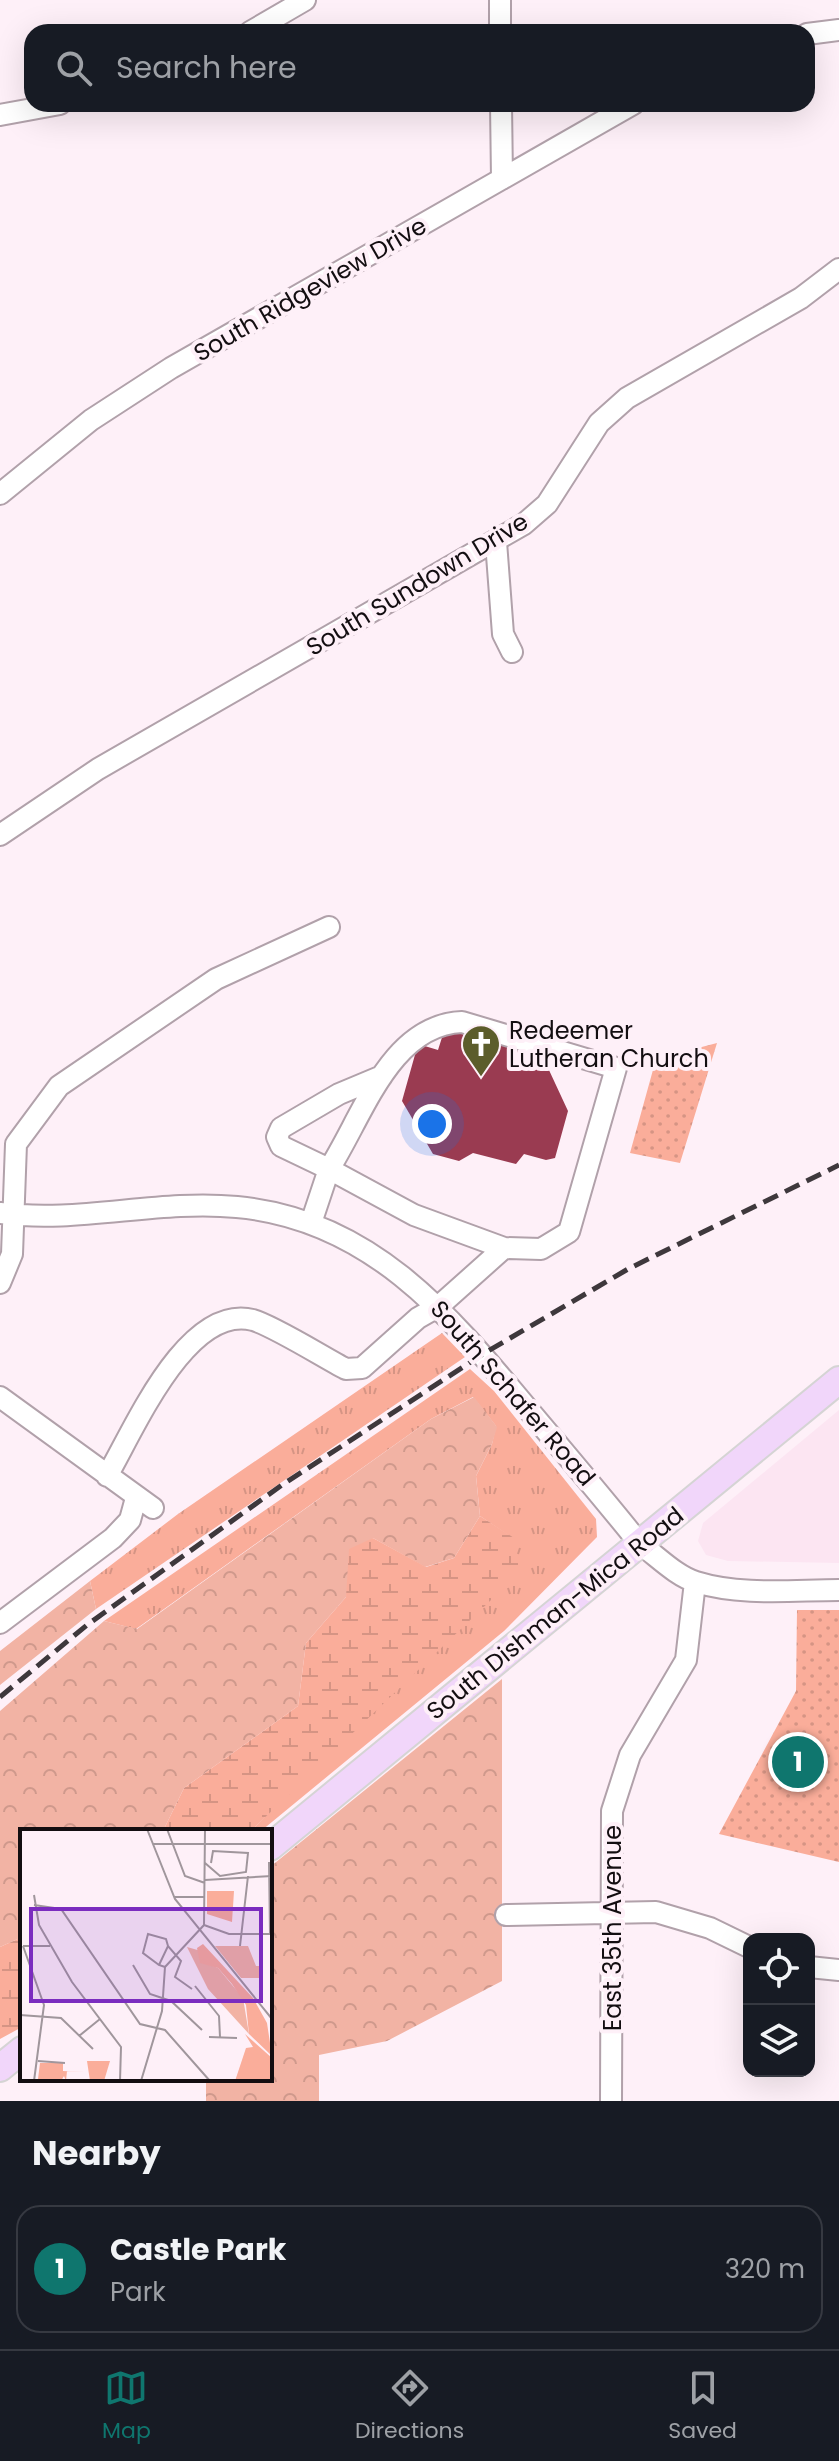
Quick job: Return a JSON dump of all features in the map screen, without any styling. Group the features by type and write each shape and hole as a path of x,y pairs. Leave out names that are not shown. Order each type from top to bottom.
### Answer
{"main road":[{"name":"South Dishman-Mica Road","path":"272,1845 839,1380"},
{"path":"0,2068 20,2052"}],"street":[{"path":"264,24 305,0"},
{"path":"500,0 500,24"},
{"path":"815,33 839,30"},
{"path":"0,115 24,111"},
{"path":"501,112 502,179"},
{"name":"South Ridgeview Drive","path":"0,494 91,420 171,368 619,112"},
{"name":"South Sundown Drive","path":"0,835 98,769 496,542 547,504 599,423 627,398 801,298 839,269"},
{"path":"496,542 503,634 512,652"},
{"path":"0,1283 12,1254 7,1214 16,1144 59,1086 216,979 329,927"},
{"path":"311,1223 329,1169 398,1050 440,1025 462,1022 616,1068 569,1232 541,1249 504,1248 414,1215 329,1169 281,1146 277,1137 281,1128 339,1094 382,1076"},
{"name":"South Schafer Road","path":"7,1214 175,1204 239,1207 311,1223 374,1254 439,1306 640,1544 695,1582"},
{"path":"107,1476 188,1342 220,1320 253,1320 354,1370 371,1362 418,1318 439,1306 504,1248"},
{"path":"0,1397 145,1503 113,1538 0,1623"},
{"path":"695,1582 749,1590 839,1590"},
{"name":"East 35th Avenue","path":"611,2101 612,1811 630,1755 686,1660 695,1582"},
{"path":"506,1915 656,1912 710,1928 743,1944"},
{"path":"815,1968 839,1970"}],"shaded area":[{"path":"839,1410 839,1563 728,1561 706,1555 698,1541 703,1523"}],"green space":[{"path":"717,1043 680,1163 630,1153 656,1059"},
{"path":"442,1333 465,1357 96,1609 90,1581 178,1514"},
{"path":"470,1369 494,1391 596,1519 597,1537 504,1631 263,1829 253,1829 297,1785 514,1539 480,1516 476,1476 492,1444 496,1426 473,1397 431,1419 136,1629 104,1621"},
{"path":"474,1397 497,1427 476,1476 480,1516 454,1558 425,1567 373,1538 346,1597 306,1643 298,1706 184,1788 164,1829 20,1829 20,1938 0,1947 0,1711 104,1621 137,1629 431,1419"},
{"path":"480,1516 514,1538 520,1572 253,1829 164,1829 184,1788 298,1706 306,1643 346,1597 349,1549 373,1538 426,1567 454,1558"},
{"path":"90,1581 96,1609 0,1685 0,1651"},
{"path":"797,1610 839,1610 839,1862 719,1834 796,1691"},
{"path":"502,1679 502,1981 387,2041 319,2055 319,2101 206,2101 206,2081 272,2081 272,1865"},
{"path":"20,1938 20,2028 0,2039 0,1947"}],"building":[{"name":"Redeemer Lutheran Church","path":"445,1028 542,1055 568,1111 555,1158 546,1160 524,1154 516,1164 473,1153 459,1161 433,1154 402,1101 418,1044 438,1050"}],"railway":[{"path":"0,1697 87,1625 282,1485 483,1354 628,1269 839,1165"}],"place":[{"name":"Redeemer Lutheran Church","path":"481,1078"},
{"name":"Castle Park","path":"798,1762"}]}
